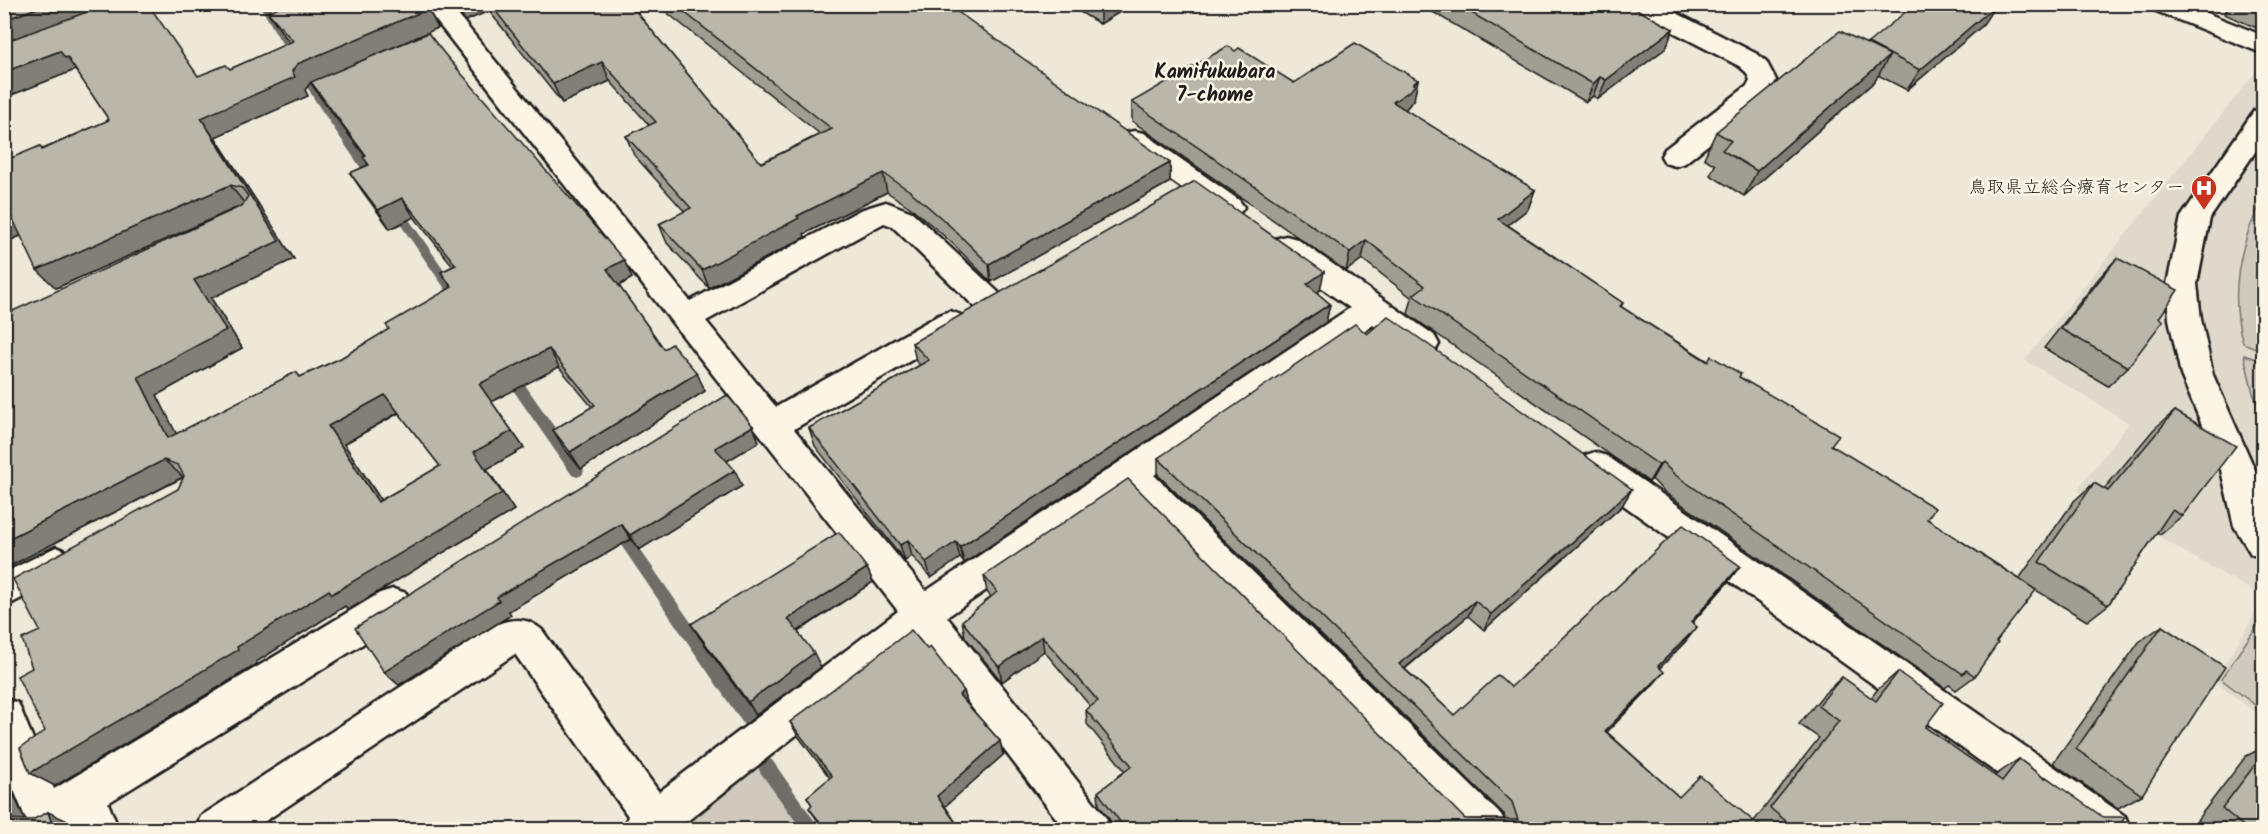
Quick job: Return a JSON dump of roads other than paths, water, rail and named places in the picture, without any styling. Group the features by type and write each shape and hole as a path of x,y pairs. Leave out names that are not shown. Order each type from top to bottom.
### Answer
{"street":[{"path":"435,4 447,37 686,318 726,397 772,425 1091,830"},
{"path":"1638,4 1748,60 1757,67 1763,80 1759,91 1675,156"},
{"path":"2160,4 2264,46"},
{"path":"2264,117 2196,217 2181,284 2185,319 2197,375 2238,470 2252,526 2264,543"},
{"path":"1117,128 1451,364"},
{"path":"1164,201 1195,183"},
{"path":"686,318 870,217 886,212 902,219 998,295 772,425"},
{"path":"215,830 511,636 522,636 529,642 649,825 922,614 1373,309"},
{"path":"1567,446 2110,830"},
{"path":"1130,473 1488,830"},
{"path":"4,591 84,548"},
{"path":"4,716 33,822 92,812 426,585"}],"waterway":[{"path":"264,4 320,99 375,180"},
{"path":"395,208 461,303"},
{"path":"509,373 577,471"},
{"path":"617,528 750,720"},
{"path":"766,766 813,830"}],"place":[{"name":"鳥取県立総合療育センター","path":"2204,211"}],"district":[{"name":"Kamifukubara 7-chome","path":"1215,84"}]}
